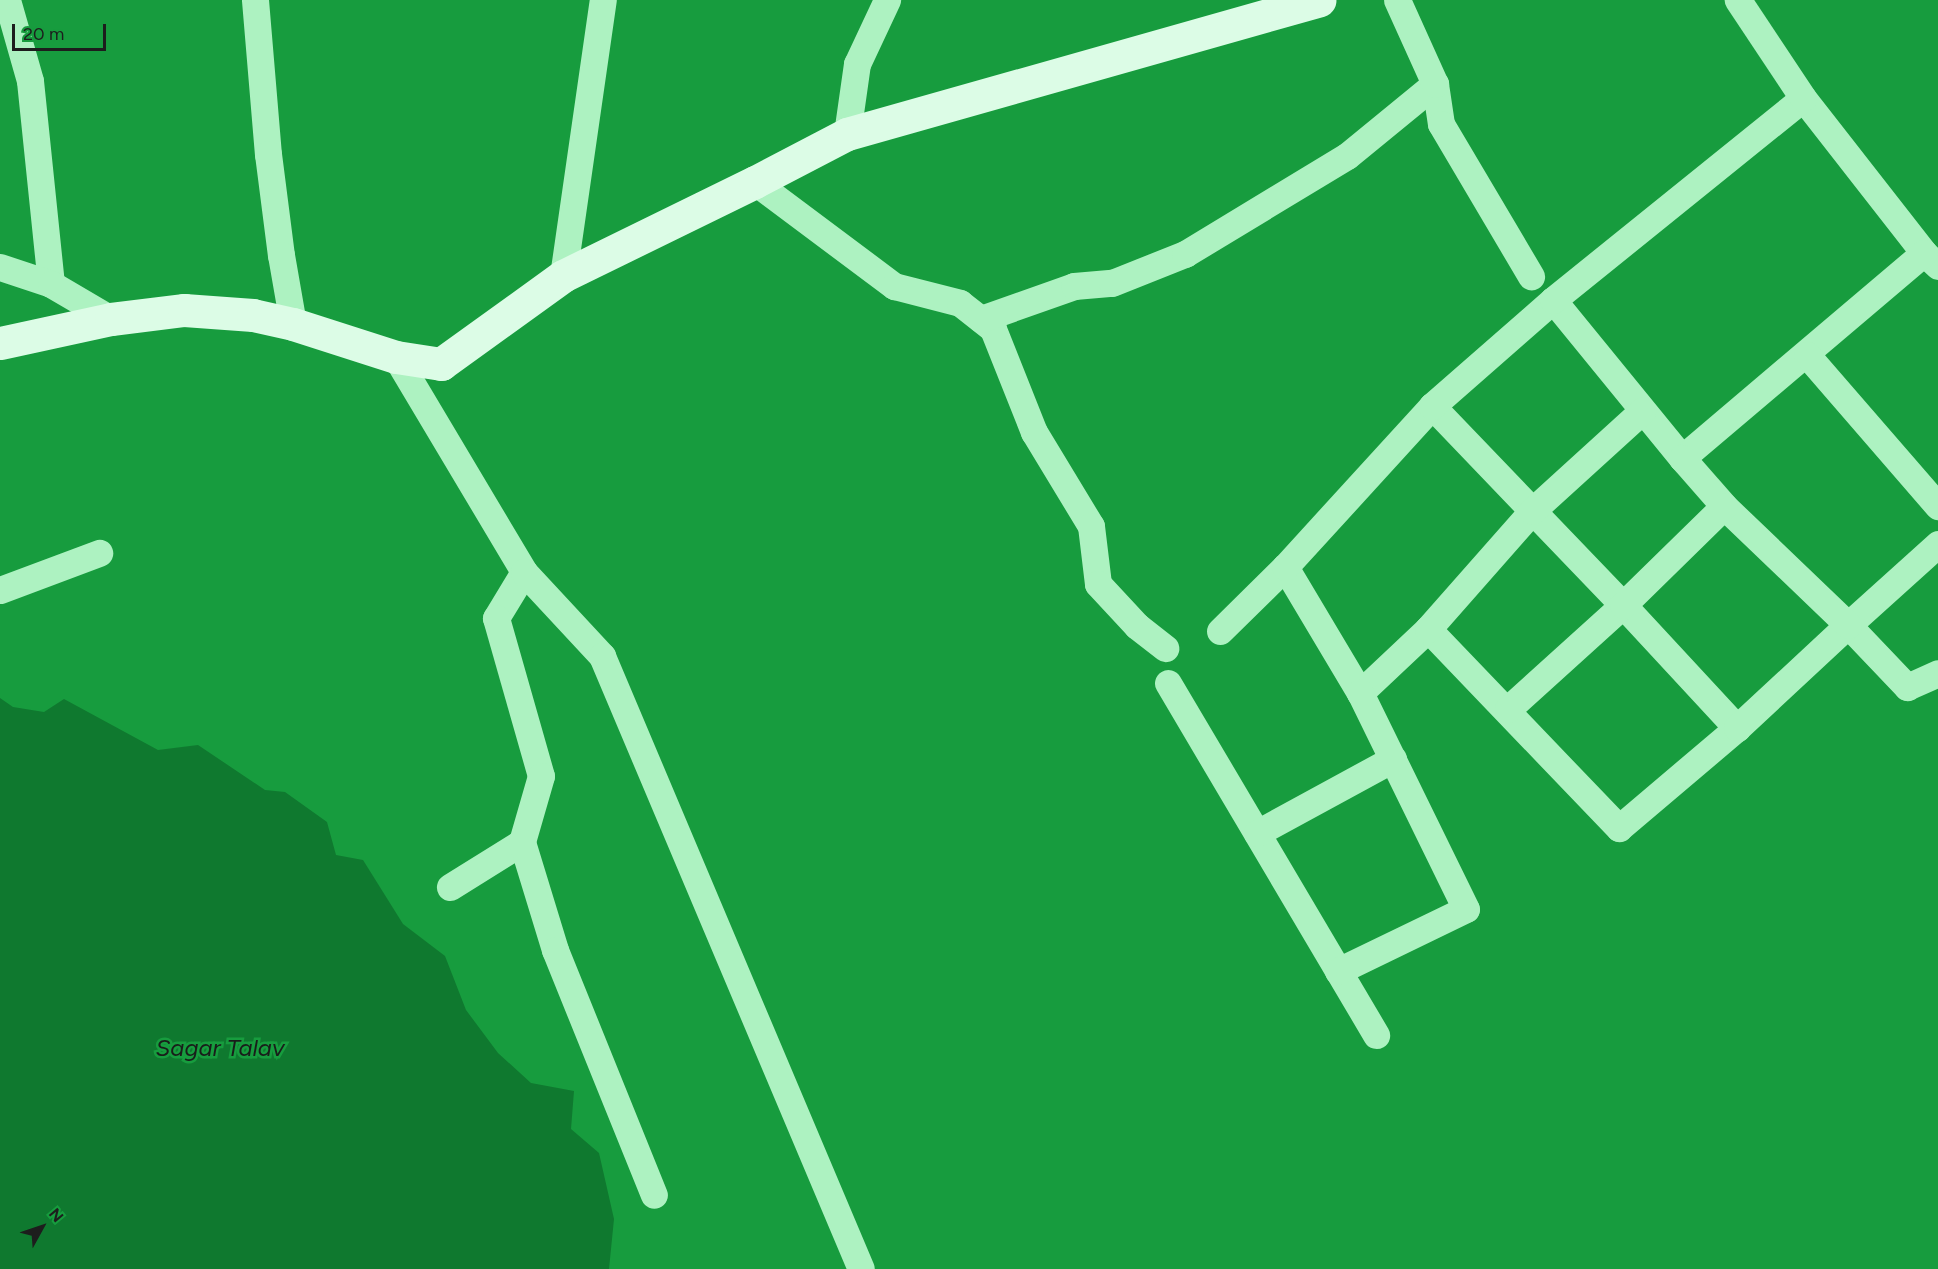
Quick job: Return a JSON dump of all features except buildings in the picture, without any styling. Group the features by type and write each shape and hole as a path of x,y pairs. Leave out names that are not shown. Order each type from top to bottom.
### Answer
{"street":[{"path":"7,0 30,81 51,284"},
{"path":"255,0 268,154 281,255 293,324"},
{"path":"563,276 603,0"},
{"path":"847,134 857,64 887,0"},
{"path":"0,343 111,319 184,310 253,315 293,324 396,357 441,364 563,276 847,134 1319,0"},
{"path":"1397,0 1436,84 1441,124 1531,276"},
{"path":"1682,458 1807,355 1931,260 1803,98 1738,0"},
{"path":"981,319 1074,286 1112,283 1185,254 1347,156 1436,84"},
{"path":"1220,631 1285,567 1431,406 1553,300 1803,98"},
{"path":"755,182 894,285 960,303 993,329 1034,432 1091,526 1098,584 1137,626 1165,648"},
{"path":"0,267 51,284 111,319"},
{"path":"1553,300 1642,411 1724,506 1848,625 1907,687 1938,673"},
{"path":"1807,355 1938,506"},
{"path":"396,357 524,572 602,656 861,1269"},
{"path":"1431,406 1623,605 1737,728"},
{"path":"1360,693 1428,628 1532,511 1642,411"},
{"path":"1508,709 1623,605 1724,506"},
{"path":"1428,628 1508,709 1619,828 1737,728 1938,544"},
{"path":"0,590 99,553"},
{"path":"1285,567 1360,693 1466,909 1338,971"},
{"path":"524,572 496,618 542,776 522,842 555,950 654,1195"},
{"path":"1168,683 1376,1035"},
{"path":"1257,833 1393,759"},
{"path":"450,887 522,842"}],"water":[{"name":"Sagar Talav","path":"0,698 13,707 44,712 64,699 158,750 198,745 265,790 285,792 327,822 336,855 363,860 403,924 445,956 466,1010 498,1053 531,1083 574,1091 571,1129 599,1153 614,1219 609,1269 0,1269"}]}
